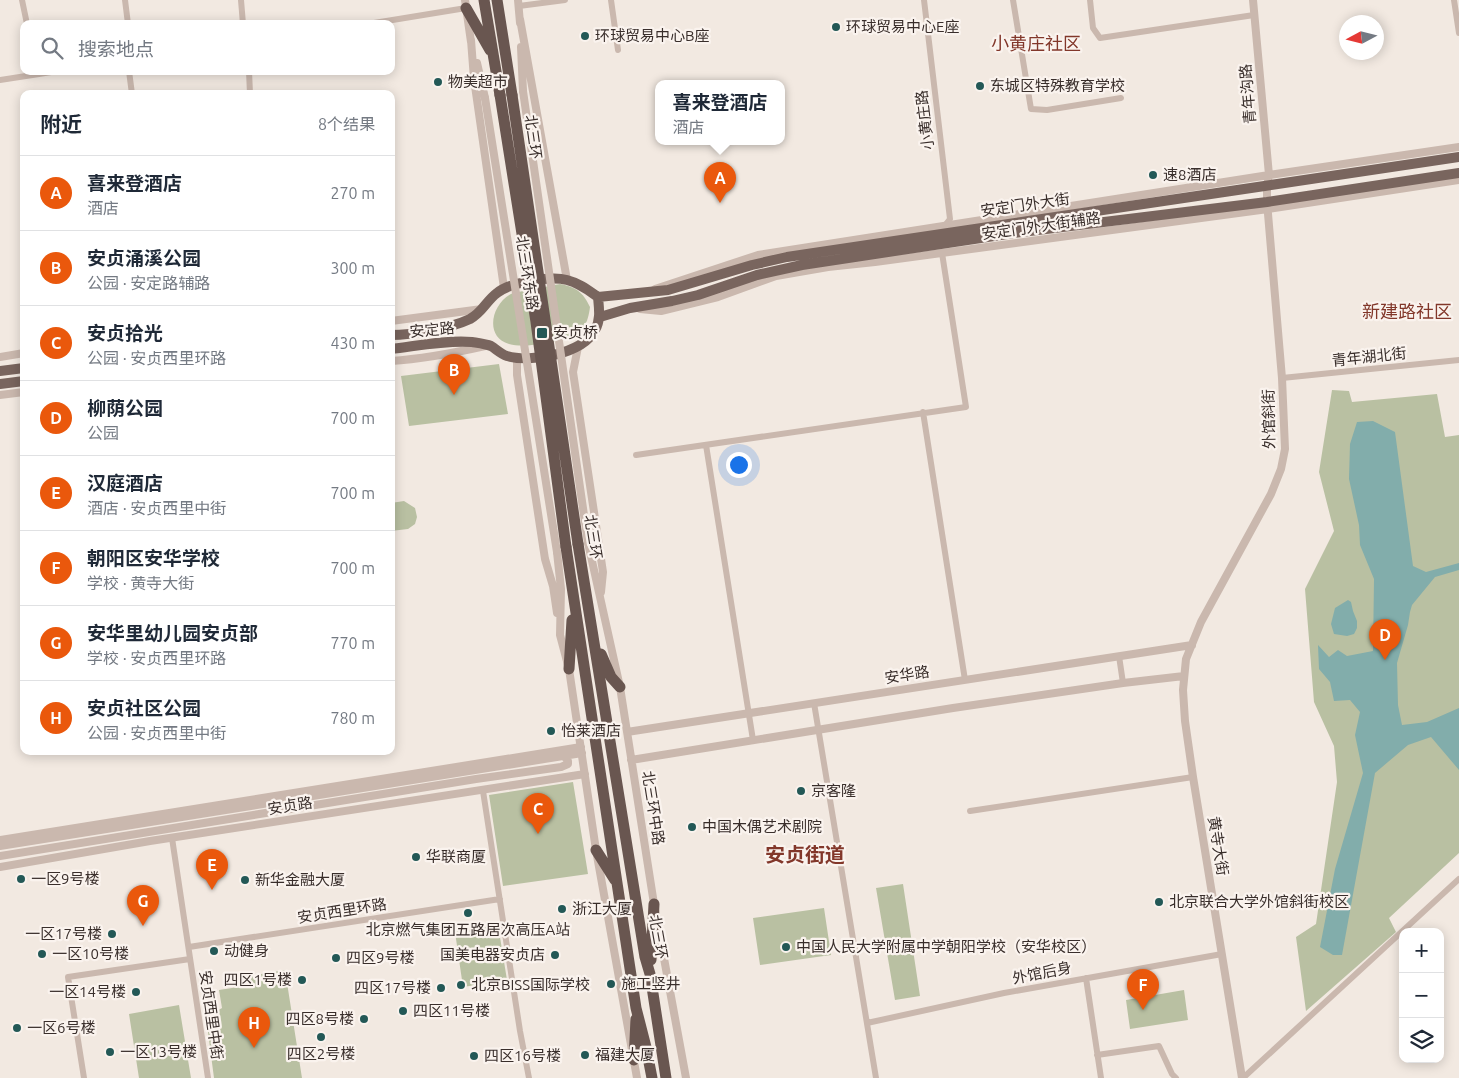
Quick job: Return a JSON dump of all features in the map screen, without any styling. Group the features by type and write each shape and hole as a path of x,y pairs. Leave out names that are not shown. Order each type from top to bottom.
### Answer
{"highway":[{"name":"北三环","path":"484,0 495,58 512,94 562,549 575,611 619,886 636,1008 652,1078"},
{"name":"北三环","path":"497,0 583,543 594,637 666,1078"},
{"path":"465,4 495,58"},
{"path":"569,669 571,626 575,611"},
{"path":"594,637 611,677 620,687"},
{"path":"596,850 619,886"},
{"path":"650,974 654,904"},
{"path":"634,1060 636,1008"}],"main road":[{"name":"安定门外大街","path":"600,317 630,308 698,295 757,275 802,265 942,239 1266,186 1459,157"},
{"name":"安定门外大街","path":"598,296 668,290 752,265 787,257 942,239 1268,206 1459,173"},
{"path":"504,288 550,279 566,280 581,285 598,296 600,317 596,330 578,347 564,352 530,358 516,358"},
{"name":"安定路","path":"395,334 452,326 471,318 484,309 489,300 504,288"},
{"name":"安定路","path":"395,349 443,343 475,343 489,345 505,355 516,358"},
{"path":"0,372 20,369"},
{"path":"0,384 20,382"}],"street":[{"path":"22,0 26,20"},
{"path":"125,0 128,20"},
{"path":"240,0 242,20"},
{"path":"565,0 518,3 566,280"},
{"path":"610,0 618,50"},
{"name":"小黄庄路","path":"923,412 966,407 942,239 950,219 924,0"},
{"path":"1013,0 1031,109 1047,110 1121,98"},
{"path":"1090,0 1093,28 1100,38 1254,15"},
{"name":"青年沟路","path":"1253,0 1269,175 1266,186"},
{"path":"1454,0 1459,33"},
{"path":"387,20 465,4"},
{"name":"北三环东路","path":"465,4 471,40 485,98 562,549"},
{"path":"512,94 520,19"},
{"path":"471,40 474,79 504,288"},
{"path":"0,80 27,75"},
{"path":"130,75 131,90"},
{"path":"248,75 250,90"},
{"name":"安定门外大街辅路","path":"942,239 1269,175 1459,147"},
{"path":"1315,168 1329,177"},
{"path":"1268,206 1459,180"},
{"name":"外馆斜街","path":"1184,676 1186,659 1201,622 1271,494 1285,450 1282,378 1266,186"},
{"path":"395,320 484,309"},
{"path":"395,361 439,356 489,345"},
{"path":"578,347 574,372 603,572 601,602"},
{"path":"0,356 20,354"},
{"path":"516,358 545,559 553,586 560,634 569,669 596,850 636,1078"},
{"name":"青年湖北街","path":"1282,378 1459,360"},
{"path":"0,395 20,392"},
{"path":"636,455 923,412 965,680"},
{"path":"706,445 753,740"},
{"name":"北三环中路","path":"583,543 601,602 620,687 654,904 686,1078"},
{"path":"560,634 562,549"},
{"name":"安华路","path":"627,732 1192,645"},
{"path":"1119,656 1123,683"},
{"path":"631,760 1123,683 1184,676"},
{"name":"黄寺大街","path":"1184,676 1185,722 1242,1078"},
{"path":"814,703 876,1078"},
{"name":"安贞路","path":"0,840 232,810 564,756 582,750"},
{"name":"安贞路","path":"0,846 147,820 224,804 582,750"},
{"path":"534,783 557,768 568,764 564,756"},
{"name":"安贞路","path":"0,856 557,768"},
{"path":"407,782 413,774"},
{"name":"安贞路","path":"0,867 150,841 585,774"},
{"path":"970,811 1193,777"},
{"path":"417,789 436,798"},
{"path":"483,791 529,1078"},
{"path":"224,804 232,810"},
{"path":"252,826 259,814"},
{"path":"147,820 150,841"},
{"name":"安贞西里中街","path":"172,838 208,1078"},
{"name":"黄寺大街","path":"1242,1078 1459,879"},
{"name":"安贞西里环路","path":"189,947 500,899"},
{"name":"外馆后身","path":"868,1023 1004,993 1222,954"},
{"path":"84,1078 68,977 190,959"},
{"path":"1086,978 1101,1078"},
{"path":"1097,1055 1159,1046 1172,1074 1176,1078"}],"green space":[{"path":"560,284 578,291 590,307 588,318 581,331 568,339 523,346 509,344 501,340 493,327 493,320 495,312 505,298 513,293"},
{"path":"499,364 508,414 409,426 401,376"},
{"path":"1332,390 1349,391 1352,402 1437,394 1445,437 1459,435 1459,853 1389,918 1396,932 1306,1011 1296,937 1316,924 1337,782 1334,746 1314,702 1305,589 1334,531 1319,472"},
{"path":"404,501 415,508 417,517 415,524 408,529 395,531 395,502"},
{"path":"573,782 588,874 503,886 489,795"},
{"path":"903,884 920,996 895,1000 876,888"},
{"path":"824,908 831,955 760,965 753,918"},
{"path":"498,925 507,980 463,987 455,932"},
{"path":"285,970 302,1078 214,1078 206,1017 222,1008 219,990 245,986 244,977"},
{"path":"1184,990 1188,1020 1130,1029 1126,1000"},
{"path":"179,1005 191,1078 139,1078 129,1014"}],"water":[{"path":"1373,421 1395,432 1413,566 1426,572 1459,563 1459,570 1435,577 1412,605 1397,663 1398,705 1402,725 1427,722 1459,708 1459,770 1431,737 1408,745 1375,773 1342,955 1333,955 1320,947 1335,869 1363,773 1355,735 1360,712 1350,700 1334,701 1330,682 1319,669 1318,645 1329,657 1338,650 1347,656 1373,651 1374,579 1360,545 1359,525 1349,479 1350,444 1357,422"},
{"path":"1348,600 1351,602 1357,621 1357,628 1354,634 1347,636 1334,634 1331,624 1335,608"}],"place":[{"name":"环球贸易中心E座","path":"836,27"},
{"name":"环球贸易中心B座","path":"585,36"},
{"name":"物美超市","path":"438,82"},
{"name":"东城区特殊教育学校","path":"980,86"},
{"name":"速8酒店","path":"1153,175"},
{"name":"喜来登酒店","path":"720,203"},
{"name":"安贞桥","path":"542,333"},
{"name":"安贞涌溪公园","path":"454,395"},
{"name":"柳荫公园","path":"1385,660"},
{"name":"怡莱酒店","path":"551,731"},
{"name":"京客隆","path":"801,791"},
{"name":"中国木偶艺术剧院","path":"692,827"},
{"name":"安贞拾光","path":"538,834"},
{"name":"华联商厦","path":"416,857"},
{"name":"一区9号楼","path":"21,879"},
{"name":"新华金融大厦","path":"245,880"},
{"name":"汉庭酒店","path":"212,890"},
{"name":"北京联合大学外馆斜街校区","path":"1159,902"},
{"name":"浙江大厦","path":"562,909"},
{"name":"北京燃气集团五路居次高压A站","path":"468,913"},
{"name":"安华里幼儿园安贞部","path":"143,926"},
{"name":"一区17号楼","path":"112,934"},
{"name":"中国人民大学附属中学朝阳学校（安华校区）","path":"786,947"},
{"name":"动健身","path":"214,951"},
{"name":"一区10号楼","path":"42,954"},
{"name":"国美电器安贞店","path":"555,955"},
{"name":"四区9号楼","path":"336,958"},
{"name":"四区1号楼","path":"302,980"},
{"name":"施工竖井","path":"611,984"},
{"name":"北京BISS国际学校","path":"461,985"},
{"name":"四区17号楼","path":"441,988"},
{"name":"一区14号楼","path":"136,992"},
{"name":"朝阳区安华学校","path":"1143,1010"},
{"name":"四区11号楼","path":"403,1011"},
{"name":"四区8号楼","path":"364,1019"},
{"name":"一区6号楼","path":"17,1028"},
{"name":"四区2号楼","path":"321,1037"},
{"name":"安贞社区公园","path":"254,1048"},
{"name":"一区13号楼","path":"110,1052"},
{"name":"福建大厦","path":"585,1055"},
{"name":"四区16号楼","path":"474,1056"}],"district":[{"name":"小黄庄社区","path":"1036,44"},
{"name":"新建路社区","path":"1407,312"},
{"name":"安贞街道","path":"805,855"}]}
